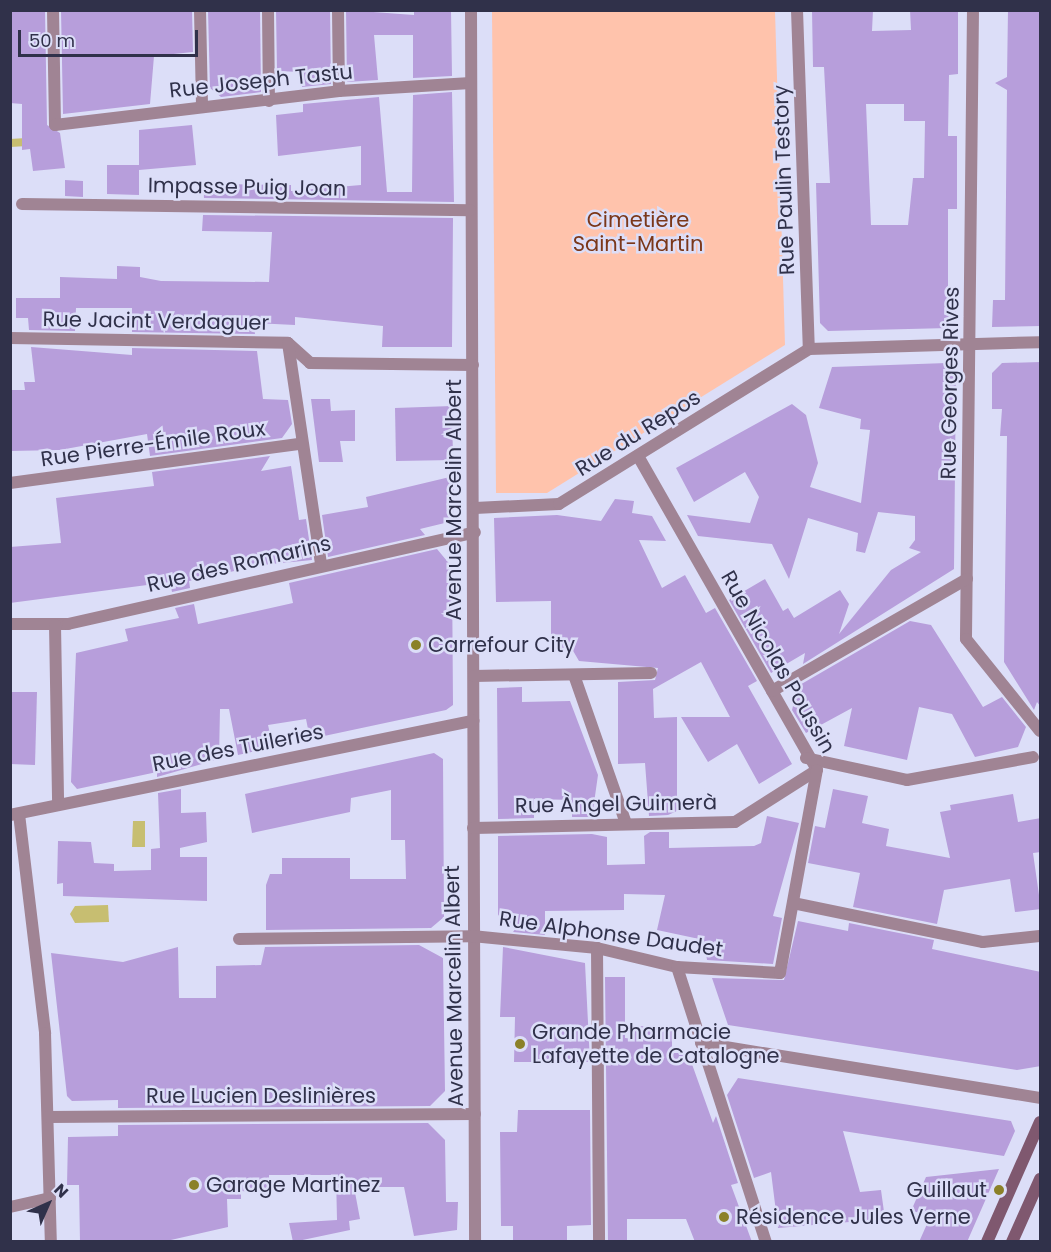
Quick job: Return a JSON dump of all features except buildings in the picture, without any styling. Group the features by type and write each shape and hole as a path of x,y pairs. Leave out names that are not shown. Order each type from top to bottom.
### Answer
{"main road":[{"path":"987,1242 1041,1122"},
{"path":"1012,1242 1041,1179"}],"street":[{"name":"Rue Joseph Tastu","path":"52,10 55,125 339,91 471,82"},
{"path":"201,10 202,107"},
{"path":"268,10 269,100"},
{"path":"338,10 339,91"},
{"name":"Avenue Marcelin Albert","path":"471,10 470,210 475,508 472,936 475,1242"},
{"name":"Rue Paulin Testory","path":"797,10 809,349"},
{"name":"Rue Georges Rives","path":"973,10 966,639 1041,731"},
{"name":"Impasse Puig Joan","path":"22,204 470,210"},
{"name":"Rue Jacint Verdaguer","path":"10,338 288,343 310,363 473,365"},
{"path":"809,349 970,341 1041,342"},
{"path":"288,343 300,444 321,564"},
{"name":"Rue du Repos","path":"475,508 559,504 809,349"},
{"name":"Rue Pierre-Émile Roux","path":"10,483 300,444"},
{"name":"Rue Nicolas Poussin","path":"638,456 772,691 806,758 817,770 780,973"},
{"name":"Rue des Romarins","path":"10,624 54,625 321,564 475,532"},
{"path":"772,691 967,579"},
{"path":"54,625 58,804"},
{"path":"474,675 651,673"},
{"path":"574,675 625,821"},
{"name":"Rue des Tuileries","path":"15,814 474,721"},
{"path":"806,758 907,780 1033,757"},
{"name":"Rue Àngel Guimerà","path":"473,828 625,821 735,822 817,770"},
{"path":"15,814 45,1033 51,1242"},
{"path":"793,903 983,942 1041,936"},
{"name":"Rue Alphonse Daudet","path":"239,939 472,936 597,948 677,967 780,973"},
{"path":"597,948 599,1242"},
{"path":"677,967 766,1242"},
{"path":"701,1043 1041,1098"},
{"name":"Rue Lucien Deslinières","path":"48,1117 475,1114"},
{"path":"10,1207 50,1198"}],"green space":[{"name":"Cimetière Saint-Martin","path":"492,11 775,11 785,345 547,493 496,493"}],"shaded area":[{"path":"133,821 145,821 145,847 132,847"},
{"path":"108,905 109,922 75,923 70,914 75,906"}],"waterway":[{"path":"10,143 27,142"}],"place":[{"name":"Carrefour City","path":"416,645"},
{"name":"Grande Pharmacie Lafayette de Catalogne","path":"520,1044"},
{"name":"Garage Martinez","path":"194,1185"},
{"name":"Guillaut","path":"999,1190"},
{"name":"Résidence Jules Verne","path":"724,1217"}]}
